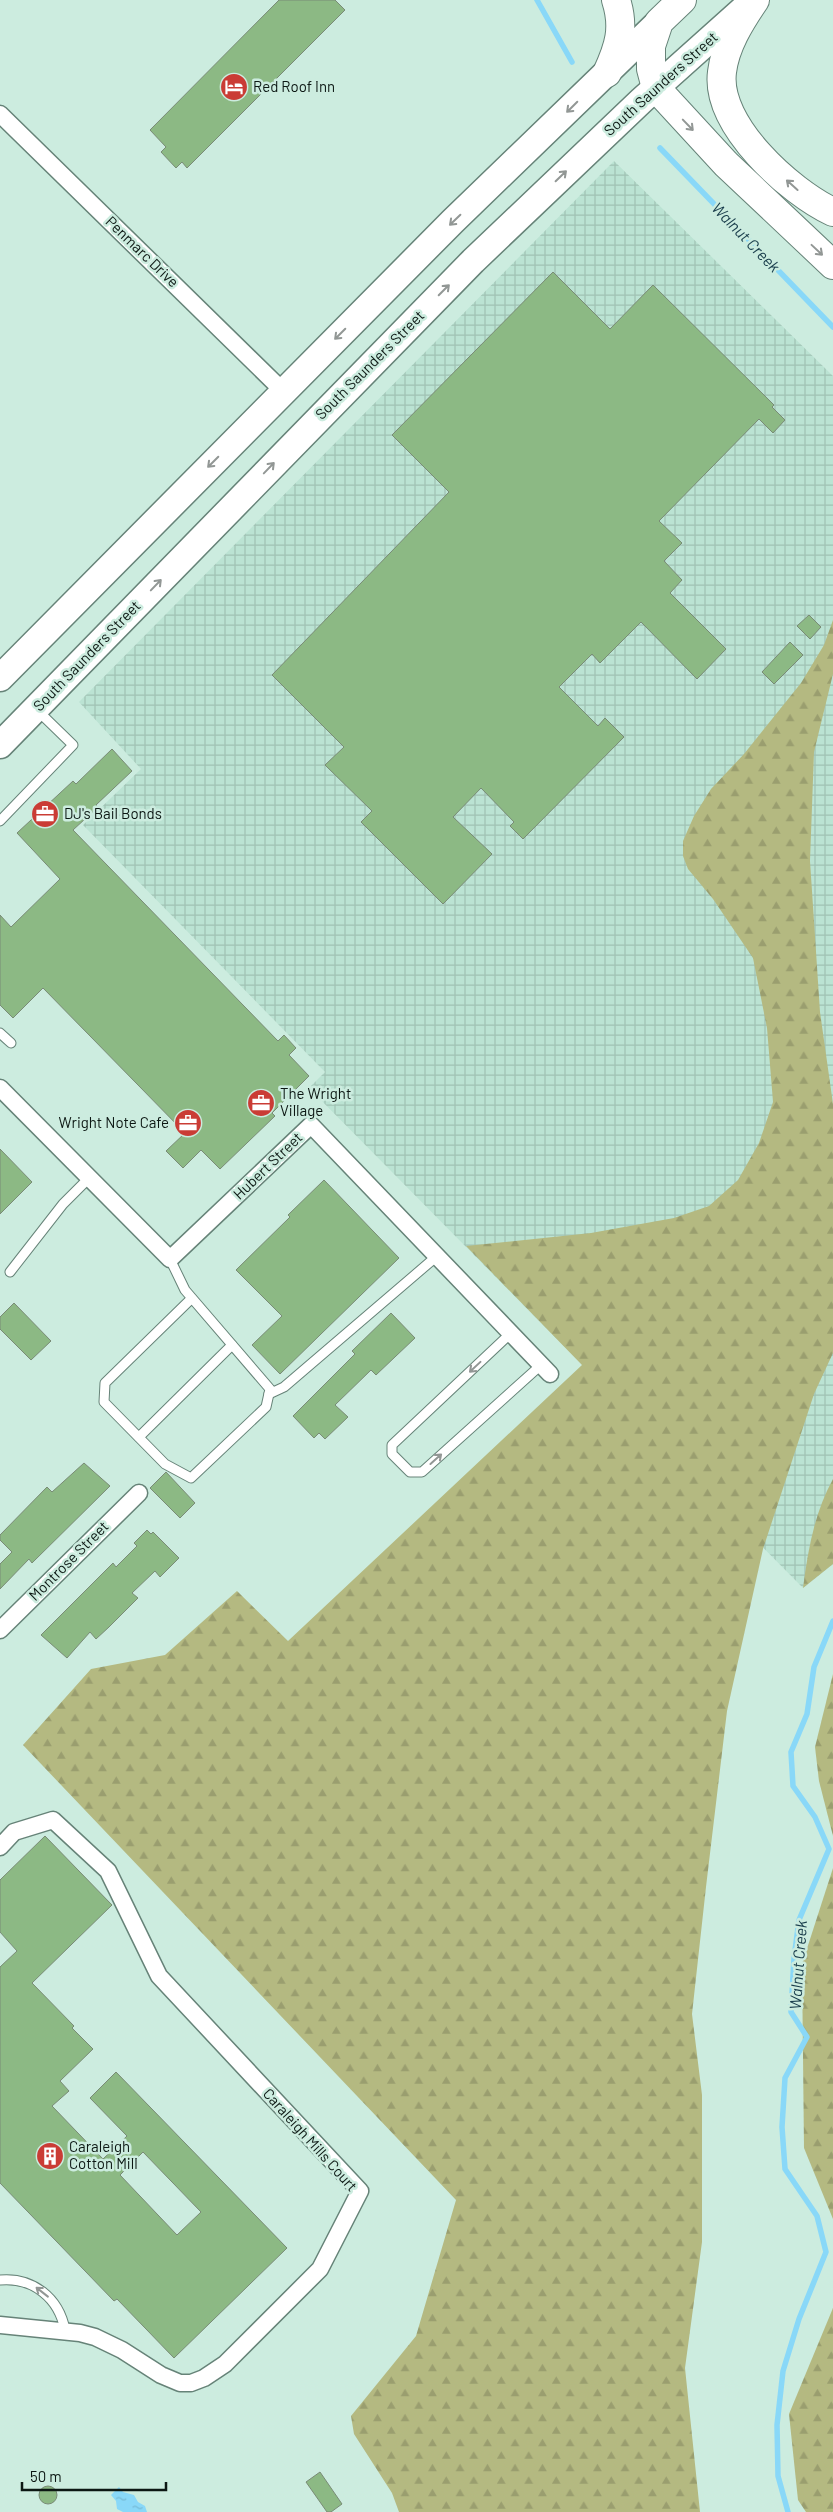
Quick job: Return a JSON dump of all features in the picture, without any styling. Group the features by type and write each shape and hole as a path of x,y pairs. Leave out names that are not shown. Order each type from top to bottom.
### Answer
{"highway":[{"path":"607,73 620,39 622,26 616,0"},
{"path":"682,0 659,22 651,46 650,69 656,88 726,164 833,265"},
{"path":"754,0 735,31 723,67 723,91 728,110 742,133 776,170 807,198 833,212"}],"main road":[{"name":"South Saunders Street","path":"0,745 379,355 473,261 656,88 754,0"},
{"path":"0,678 453,221 659,22"}],"street":[{"name":"Penmarc Drive","path":"0,114 283,391"},
{"path":"0,1088 170,1259"},
{"name":"Hubert Street","path":"170,1259 311,1125 546,1370"},
{"name":"Montrose Street","path":"0,1630 139,1493"},
{"name":"Caraleigh Mills Court","path":"0,1846 14,1832 53,1820 108,1871 159,1976 360,2192 320,2269 225,2364 204,2378 191,2383 180,2383 161,2375 122,2350 95,2337 65,2330 0,2325"}],"lane":[{"path":"0,821 73,746 36,708"},
{"path":"0,1033 11,1043"},
{"path":"10,1272 63,1204 89,1178"},
{"path":"269,1394 284,1387 437,1256"},
{"path":"170,1259 185,1290 192,1298 232,1345 270,1389 266,1407 192,1478 165,1464 104,1402 104,1383 192,1298"},
{"path":"511,1333 392,1444 392,1454 410,1472 422,1472 546,1370"},
{"path":"139,1437 232,1345"},
{"path":"0,2280 22,2281 44,2292 60,2310 65,2330"}],"shaded area":[{"path":"614,161 833,376 833,1564 803,1588 309,1088 325,1072 83,825 141,769 79,702"}],"green space":[{"path":"833,620 833,674 814,752 810,861 820,1012 833,1104 833,1353 814,1394 763,1549 727,1711 706,1887 692,2014 702,2095 702,2242 685,2368 700,2512 399,2512 392,2493 354,2434 351,2416 416,2336 456,2200 23,1745 91,1669 165,1655 237,1591 288,1641 582,1365 466,1246 591,1233 674,1218 709,1206 738,1180 759,1143 773,1102 767,1028 753,958 713,899 688,869 683,856 683,841 694,816 711,789 744,754 801,683 824,645"},
{"path":"833,1479 833,1564 803,1588 816,1519"},
{"path":"833,1674 833,1836 819,1781 815,1747"},
{"path":"833,1868 833,2219 804,2148 802,1964"},
{"path":"833,2308 833,2512 806,2512 798,2500 789,2414"}],"water":[{"path":"119,2487 123,2492 134,2495 138,2502 145,2506 147,2512 123,2512 117,2509 116,2501 111,2495"}],"building":[{"name":"Red Roof Inn","path":"279,0 335,0 345,10 187,168 182,162 176,168 161,152 166,147 150,130"},
{"path":"553,272 610,329 653,285 774,405 772,407 785,420 773,433 759,419 659,521 682,543 664,561 682,580 670,593 726,649 697,679 641,622 600,663 592,654 559,687 598,726 605,718 624,737 523,839 510,826 514,822 481,788 453,817 492,854 443,904 361,822 372,811 325,765 344,747 272,675 449,492 392,435"},
{"path":"809,615 821,627 810,639 797,626"},
{"path":"790,642 803,655 774,684 762,672"},
{"path":"112,749 132,771 73,830 278,1041 284,1035 296,1048 289,1055 309,1076 272,1113 275,1116 220,1169 201,1150 183,1168 166,1151 185,1133 43,988 13,1018 0,1005 0,915 11,927 60,879 17,833 73,781 76,784"},
{"path":"0,1149 32,1182 0,1214"},
{"path":"324,1180 399,1258 280,1374 252,1345 282,1316 236,1270 290,1217 288,1215"},
{"path":"14,1303 51,1341 31,1360 0,1329 0,1317"},
{"path":"391,1313 415,1338 376,1375 371,1370 335,1405 348,1417 325,1439 319,1433 314,1438 293,1416 355,1354 352,1351"},
{"path":"84,1463 110,1486 32,1563 29,1559 0,1589 0,1564 12,1552 0,1540 0,1535 47,1487 52,1492"},
{"path":"166,1472 195,1503 180,1518 150,1488"},
{"path":"147,1530 151,1534 153,1532 179,1558 160,1577 155,1571 132,1593 138,1598 109,1627 96,1639 90,1632 67,1658 41,1635 113,1563 116,1567 137,1546 134,1543"},
{"name":"Caraleigh Cotton Mill","path":"45,1836 112,1905 32,1983 74,2026 72,2028 93,2049 60,2081 69,2091 52,2106 103,2159 127,2136 90,2098 116,2072 287,2248 174,2358 117,2299 114,2301 0,2183 0,1967 17,1951 0,1932 0,1880","holes":["143,2152 201,2212 177,2235 120,2175"]},
{"path":"320,2472 342,2504 331,2512 327,2512 306,2482"},
{"path":"44,2486 52,2486 57,2491 55,2502 44,2504 39,2499 39,2491"}],"waterway":[{"name":"Walnut Creek","path":"537,0 572,62"},
{"name":"Walnut Creek","path":"660,148 833,327"},
{"name":"Walnut Creek","path":"788,2512 778,2476 777,2425 783,2371 799,2319 826,2252 817,2216 785,2169 782,2127 785,2078 807,2037 791,2012 794,1958 799,1920 829,1849 815,1817 793,1786 791,1752 807,1714 814,1667 833,1621"}],"place":[{"name":"Red Roof Inn","path":"234,87"},
{"name":"DJ's Bail Bonds","path":"45,814"},
{"name":"The Wright Village","path":"261,1103"},
{"name":"Wright Note Cafe","path":"188,1123"},
{"name":"Caraleigh Cotton Mill","path":"50,2156"}]}
